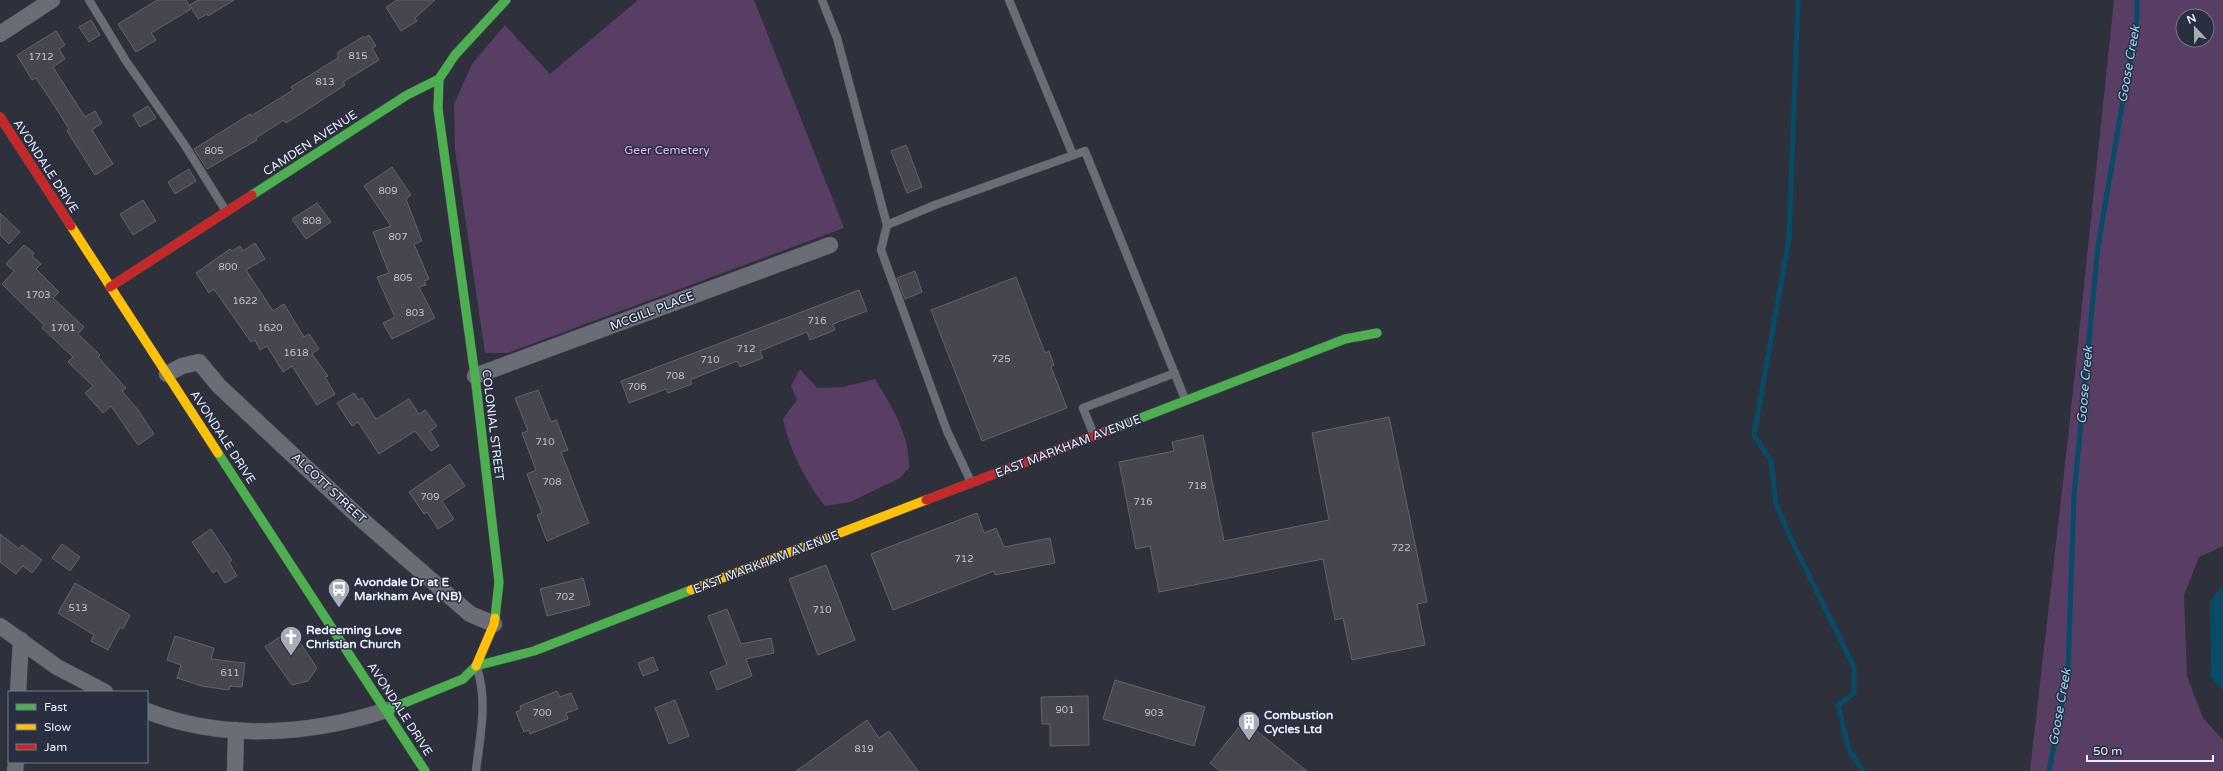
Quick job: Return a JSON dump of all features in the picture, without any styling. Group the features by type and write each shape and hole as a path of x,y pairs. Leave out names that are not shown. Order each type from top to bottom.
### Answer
{"street":[{"path":"0,34 52,0"},
{"name":"CAMDEN AVENUE","path":"110,287 407,95 439,79 455,55 506,0"},
{"name":"COLONIAL STREET","path":"439,79 438,109 475,376 499,582 494,624 476,666"},
{"name":"AVONDALE DRIVE","path":"0,117 425,771"},
{"name":"MCGILL PLACE","path":"475,376 830,245"},
{"name":"EAST MARKHAM AVENUE","path":"148,710 166,718 192,725 236,730 277,731 309,728 356,720 386,710 463,679 476,666 534,651 1345,339 1377,333"},
{"name":"ALCOTT STREET","path":"167,374 182,366 198,362 219,386 360,518 470,614 494,624"},
{"path":"0,626 57,667 103,691"},
{"path":"18,691 21,640"},
{"path":"235,771 236,730"}],"lane":[{"path":"89,0 126,61 184,144 226,212"},
{"path":"822,0 837,38 887,226 881,250 947,431 972,483"},
{"path":"1009,0 1073,155"},
{"path":"887,226 935,205 1085,151 1186,401"},
{"path":"1094,436 1083,408 1175,373"},
{"path":"476,666 482,683 484,701 476,771"}],"green space":[{"name":"Geer Cemetery","path":"638,0 754,0 844,228 507,353 485,353 455,149 454,104 472,64 505,25 550,74"},
{"path":"2114,0 2223,0 2223,546 2199,557 2184,595 2187,676 2203,718 2223,740 2223,771 2030,771 2068,438"},
{"path":"800,369 817,388 843,387 875,379 899,422 906,444 909,456 909,468 900,478 850,502 825,506 799,465 789,442 783,419 797,400 791,386"}],"water":[{"path":"2223,585 2223,691 2211,677 2210,601"}],"building":[{"path":"157,0 186,0 191,9 151,33 156,40 136,52 118,24"},
{"path":"198,0 234,0 208,16 207,14 198,19 190,5"},
{"path":"397,0 435,0 415,18 417,21 401,31 386,7"},
{"path":"91,20 100,35 89,42 79,27"},
{"path":"56,31 65,45 59,49 65,59 53,67 85,117 95,111 102,123 92,130 113,164 95,175 67,131 69,129 56,108 36,78 32,80 17,55"},
{"path":"369,35 376,46 372,48 379,60 343,82 345,85 302,113 286,123 284,120 256,138 257,140 207,169 194,149 250,114 251,116 293,90 291,87 338,58 338,52 364,36 365,38"},
{"path":"148,106 156,118 140,127 133,115"},
{"path":"906,145 922,187 907,193 891,151"},
{"path":"392,167 411,195 406,199 422,241 414,244 429,279 424,281 426,285 419,287 435,318 392,339 383,323 395,317 377,277 389,273 373,232 391,226 364,186"},
{"path":"189,169 196,181 175,194 168,182"},
{"path":"143,200 156,221 133,235 120,214"},
{"path":"317,203 331,222 306,239 292,219"},
{"path":"0,213 20,232 9,244 0,235"},
{"path":"255,243 265,259 246,270 273,311 284,304 304,337 309,334 319,349 312,354 328,376 325,377 335,394 317,405 292,366 283,372 267,346 260,350 255,340 251,342 214,289 209,293 196,273 230,249 232,251 240,246 243,251"},
{"path":"24,245 34,253 32,256 41,264 36,269 59,292 53,298 84,327 78,334 100,355 98,357 126,388 122,391 138,410 154,434 138,445 111,406 103,413 85,393 93,386 68,362 73,357 42,328 44,325 2,284 14,271 6,264"},
{"path":"915,271 922,292 905,299 897,278"},
{"path":"1016,277 1045,353 1049,351 1054,365 1051,367 1067,408 982,441 931,310"},
{"path":"859,290 867,311 833,324 835,330 810,340 807,332 760,351 763,358 740,367 737,361 690,380 692,384 668,393 666,389 629,403 621,381"},
{"path":"538,390 551,422 556,420 568,450 561,452 589,523 547,541 537,515 542,513 527,474 536,470 522,433 528,431 515,398"},
{"path":"354,393 358,400 362,398 376,419 409,399 419,414 425,410 437,426 430,431 439,446 431,451 415,431 379,454 358,422 352,426 337,403"},
{"path":"1389,417 1427,602 1417,604 1425,645 1352,660 1343,618 1335,620 1323,559 1159,592 1150,546 1136,549 1119,462 1174,451 1172,442 1203,435 1224,541 1329,520 1312,433"},
{"path":"450,464 465,486 442,501 454,519 438,529 427,512 424,514 409,492"},
{"path":"977,513 984,533 996,528 1004,547 1050,538 1055,563 995,575 994,571 893,610 871,554"},
{"path":"211,529 232,560 229,562 237,576 225,583 217,570 213,573 192,542"},
{"path":"0,534 19,549 22,545 42,560 32,573 23,566 16,574 0,562"},
{"path":"62,544 80,557 70,571 52,558"},
{"path":"826,565 855,640 818,655 789,579"},
{"path":"583,578 590,605 547,616 540,589"},
{"path":"75,583 130,615 123,629 120,627 108,650 91,641 94,635 58,613"},
{"path":"727,609 741,644 771,638 774,653 746,659 752,676 717,690 710,672 727,665 708,616"},
{"name":"Redeeming Love Christian Church","path":"291,629 317,668 308,681 292,685 265,647"},
{"path":"175,636 214,648 211,659 245,663 242,687 230,686 229,690 202,686 177,678 181,665 167,660"},
{"path":"653,657 658,670 643,676 638,663"},
{"path":"1115,680 1205,707 1194,746 1103,719"},
{"path":"557,691 560,697 571,693 578,709 566,713 568,719 530,734 529,730 524,732 516,712 521,710 520,706"},
{"path":"1088,696 1089,745 1050,746 1050,724 1042,724 1041,697"},
{"path":"675,700 689,736 669,744 655,708"},
{"path":"867,720 879,738 889,731 918,771 796,771"},
{"name":"Combustion Cycles Ltd","path":"1244,721 1307,771 1220,771 1210,763"}],"waterway":[{"path":"1798,0 1789,238 1754,435 1771,461 1776,504 1792,541 1854,667 1854,693 1838,705 1849,750 1863,771"},
{"name":"Goose Creek","path":"2049,771 2068,671 2074,495 2098,246 2137,19 2137,0"}],"traffic: fast":[{"path":"252,195 407,95 439,79 455,55 506,0"},
{"path":"439,79 438,109 475,376 499,582 495,618"},
{"path":"1107,431 1345,339 1377,333"},
{"path":"218,453 425,771"},
{"path":"387,710 463,679 476,666 534,651 691,590"}],"traffic: slow":[{"path":"71,226 218,453"},
{"path":"691,590 926,500"},
{"path":"476,666 494,624 495,618"}],"traffic: jam":[{"path":"0,117 71,226"},
{"path":"110,287 252,195"},
{"path":"926,500 1107,431"}],"place":[{"name":"Avondale Dr at E Markham Ave (NB)","path":"339,608"},
{"name":"Redeeming Love Christian Church","path":"291,656"},
{"name":"Combustion Cycles Ltd","path":"1249,742"}]}
